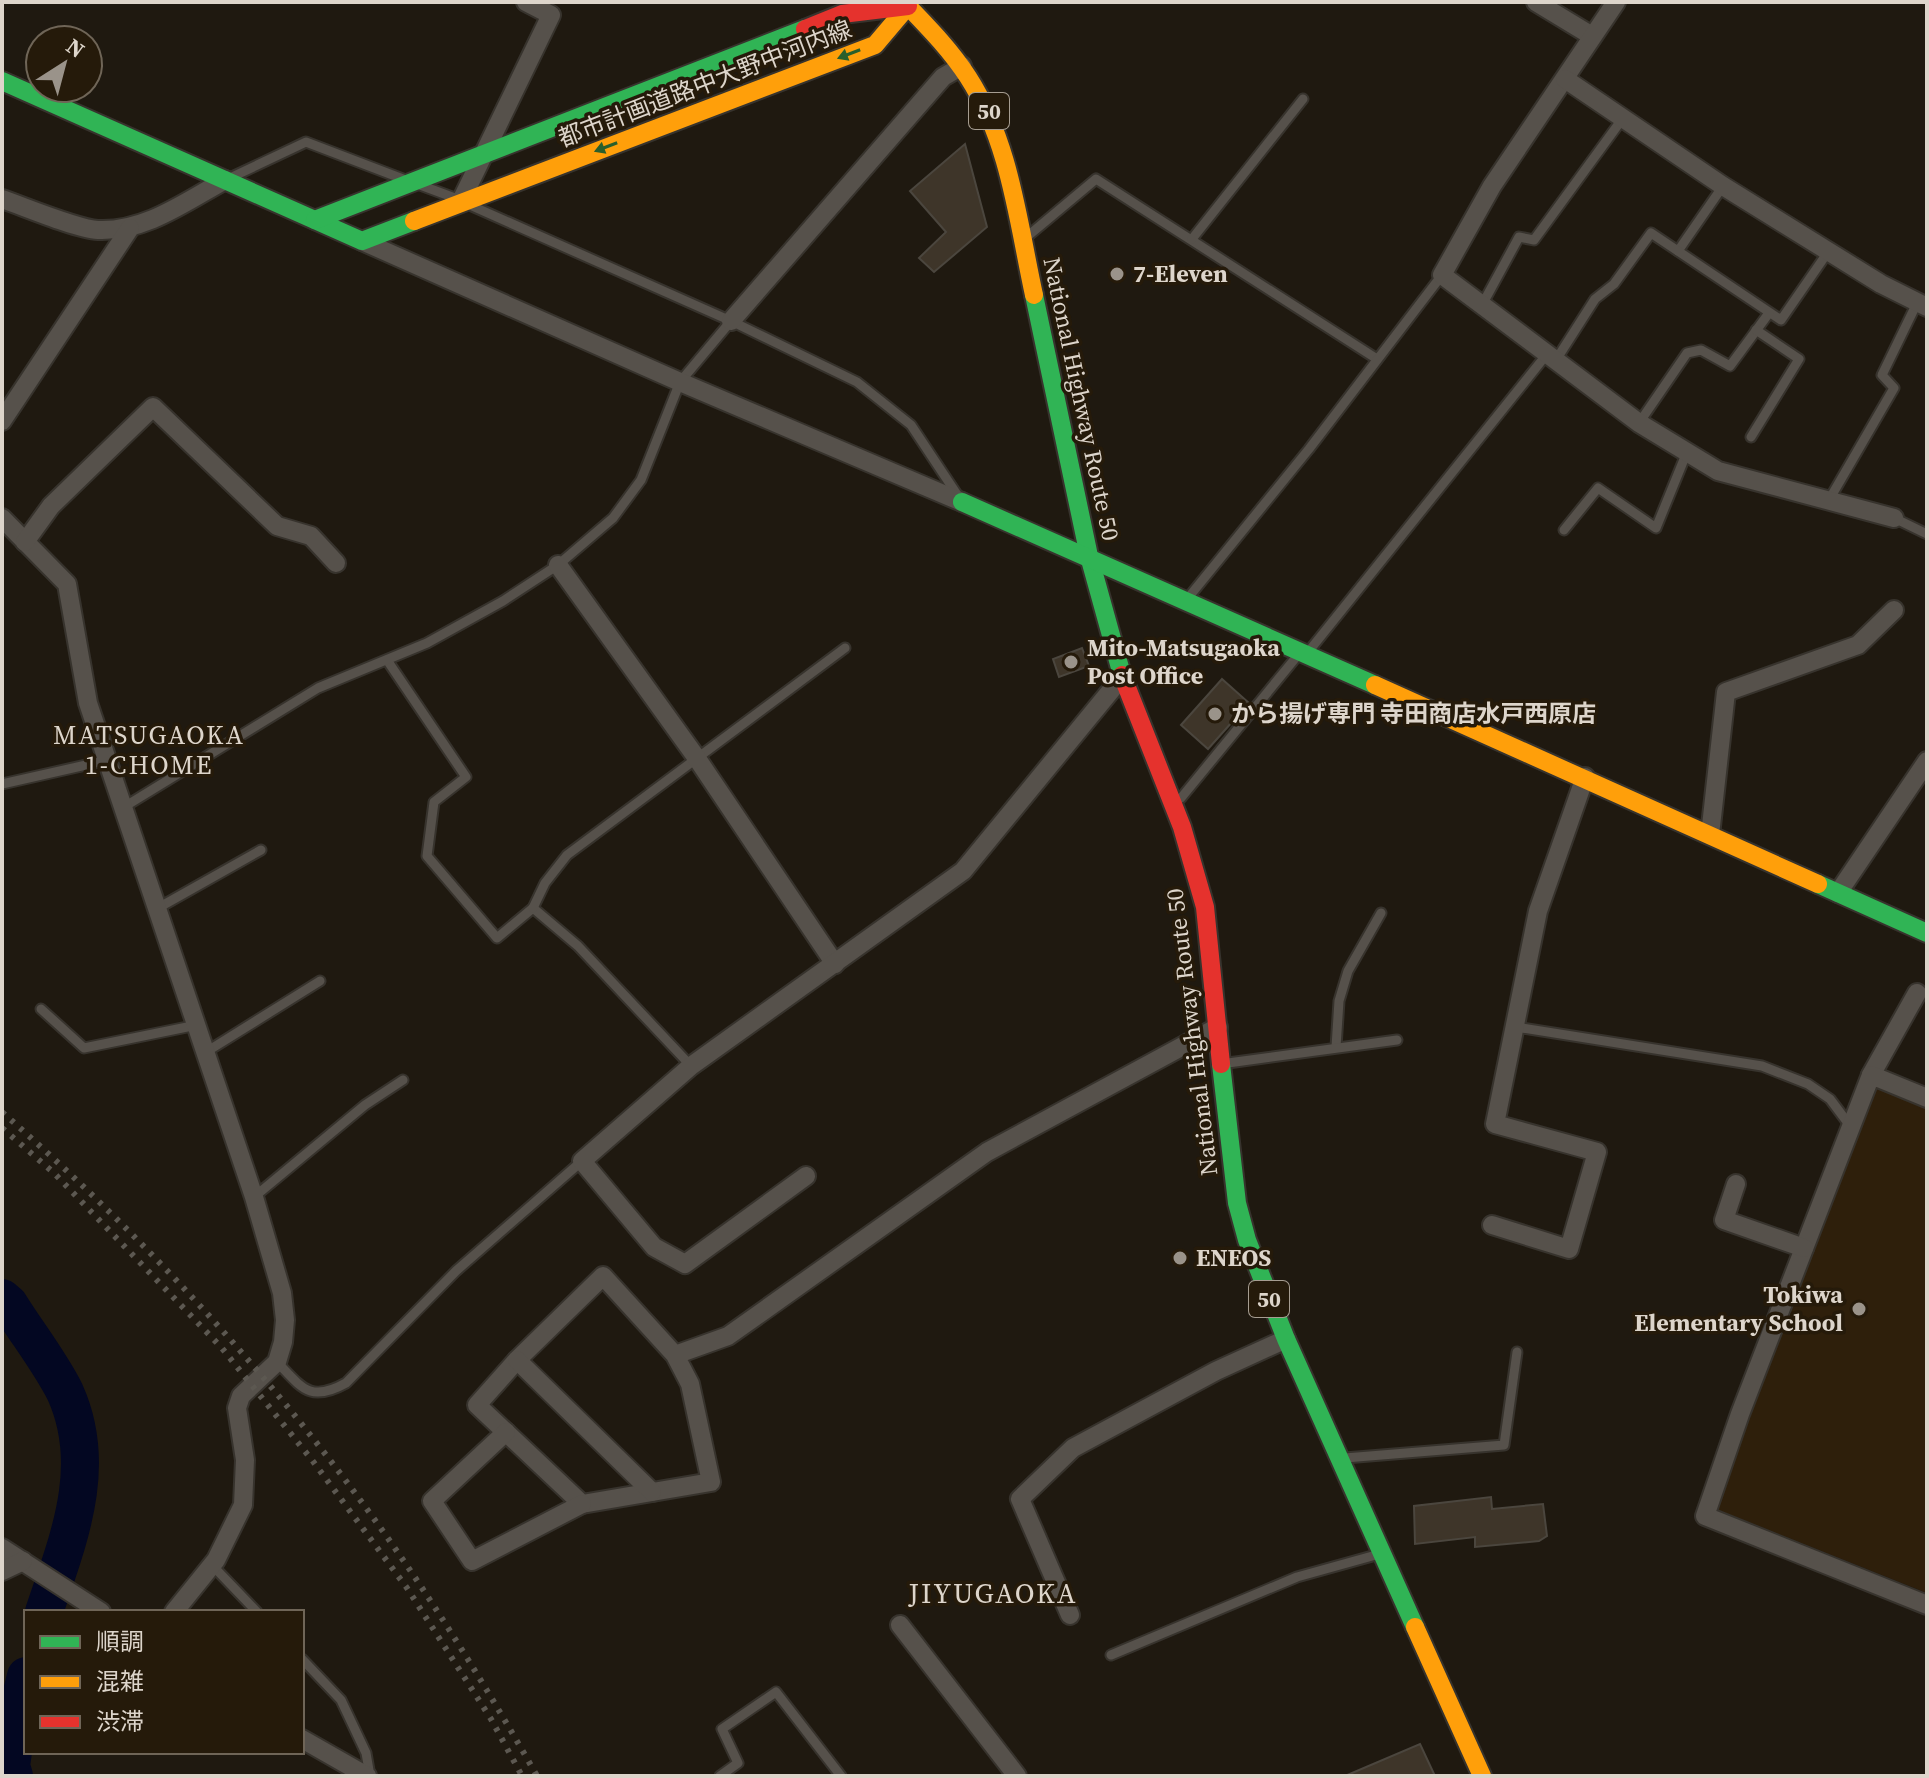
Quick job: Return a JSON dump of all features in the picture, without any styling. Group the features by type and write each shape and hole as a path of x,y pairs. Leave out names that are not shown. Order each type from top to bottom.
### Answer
{"main road":[{"name":"都市計画道路中大野中河内線","path":"315,220 842,14 906,4"},
{"name":"都市計画道路中大野中河内線","path":"362,241 875,45 906,4"},
{"name":"National Highway Route 50","path":"906,4 962,66 995,125 1024,240 1089,556 1122,677 1174,806 1205,907 1230,1152 1241,1221 1286,1339 1482,1776"},
{"path":"2,81 362,241"},
{"path":"962,502 1585,777 1927,933"}],"street":[{"path":"462,201 551,15 526,2"},
{"path":"1536,2 1592,36"},
{"path":"1616,2 1471,220 1442,275 1639,423 1718,471 1894,518"},
{"path":"731,321 943,77 962,66"},
{"path":"1565,79 1723,186 1828,252 1922,305"},
{"path":"2,199 96,230 130,228 146,224 225,180"},
{"path":"2,421 130,228"},
{"path":"362,241 680,382 962,502"},
{"path":"25,542 51,506 153,407 277,526 311,536 336,563"},
{"path":"2,518 67,584 88,703 254,1197 282,1293 285,1320 277,1362 241,1396 237,1408 245,1460 243,1505 212,1565 176,1610"},
{"path":"558,565 696,757 835,964"},
{"path":"1710,835 1726,692 1858,645 1894,610"},
{"path":"806,1176 685,1264 654,1247 582,1161 691,1066 963,871 1122,677"},
{"path":"1838,893 1927,761"},
{"path":"1492,1225 1569,1249 1597,1152 1495,1124 1538,911 1585,777"},
{"path":"1917,993 1871,1075 1740,1414 1705,1516 1927,1605"},
{"path":"675,1355 728,1336 987,1152 1218,1027"},
{"path":"1871,1075 1927,1098"},
{"path":"1736,1184 1724,1220 1804,1248"},
{"path":"506,1432 432,1501 472,1561 582,1504 711,1482 690,1384 675,1355 603,1276 517,1360 477,1405 506,1432 582,1504"},
{"path":"1070,1615 1020,1499 1073,1448 1216,1371 1286,1339"},
{"path":"517,1360 652,1492"},
{"path":"2,1548 98,1610"},
{"path":"2,1571 28,1564"},
{"path":"900,1625 1017,1776"},
{"path":"304,1740 369,1776"}],"lane":[{"path":"1192,239 1303,99"},
{"path":"1482,305 1519,237 1534,240 1623,118"},
{"path":"225,180 306,142 462,201 731,321 857,382 911,425 962,502"},
{"path":"1024,240 1096,179 1377,359"},
{"path":"1678,251 1723,186"},
{"path":"1174,806 1552,357 1595,299 1614,284 1651,233 1781,320 1828,252"},
{"path":"1186,600 1309,449 1442,275"},
{"path":"1829,500 1894,388 1882,375 1922,305"},
{"path":"1639,423 1687,353 1701,350 1730,366 1769,313"},
{"path":"124,807 318,688 440,636 503,601 558,565 613,518 641,480 680,382 731,321"},
{"path":"1751,437 1799,359 1756,330"},
{"path":"1564,530 1598,488 1656,528 1687,452"},
{"path":"1894,518 1927,534"},
{"path":"387,660 466,777 434,802 427,856 497,938 533,908 545,883 567,855 845,648"},
{"path":"2,784 108,760"},
{"path":"158,908 261,850"},
{"path":"533,908 578,946 691,1066"},
{"path":"1336,1047 1339,1001 1348,971 1381,913"},
{"path":"206,1052 320,981"},
{"path":"41,1009 84,1048 197,1025"},
{"path":"1516,1027 1762,1066 1808,1084 1830,1099 1851,1127"},
{"path":"1220,1064 1397,1040"},
{"path":"254,1197 365,1105 403,1080"},
{"path":"277,1362 302,1388 317,1394 330,1392 346,1383 456,1271 582,1161"},
{"path":"1342,1459 1504,1445 1517,1352"},
{"path":"1111,1655 1297,1577 1383,1553"},
{"path":"212,1565 255,1610"},
{"path":"304,1661 341,1700 366,1753 369,1776"},
{"path":"720,1776 738,1763 722,1729 776,1692 841,1776"}],"shaded area":[{"name":"Tokiwa Elementary School","path":"1873,1086 1927,1108 1927,1593 1716,1509"}],"building":[{"path":"965,144 987,227 934,272 919,258 946,232 910,191"},
{"path":"1082,648 1089,666 1059,677 1053,659"},
{"name":"から揚げ専門 寺田商店水戸西原店","path":"1222,679 1249,703 1208,749 1181,725"},
{"path":"1491,1497 1492,1509 1543,1504 1547,1536 1539,1541 1475,1547 1475,1537 1415,1544 1414,1506"},
{"path":"1420,1744 1435,1776 1345,1776"}],"waterway":[{"path":"2,1298 9,1304 65,1392 75,1420 79,1448 80,1476 76,1503 45,1610"},
{"path":"14,1776 11,1766 24,1684"}],"railway":[{"path":"2,1112 60,1164 171,1275 275,1392 371,1515 432,1603 537,1776"},
{"path":"2,1128 54,1173 221,1347 312,1460 407,1588 491,1719 522,1776"}],"traffic: fast":[{"path":"315,220 805,29"},
{"path":"2,81 362,241 414,221"},
{"path":"1034,295 1089,556 1122,675"},
{"path":"962,502 1375,685"},
{"path":"1818,884 1927,933"},
{"path":"1221,1064 1237,1203 1247,1240 1286,1339 1415,1627"}],"traffic: slow":[{"path":"904,2 954,57 994,128 1011,183 1034,295"},
{"path":"414,221 875,45 908,6"},
{"path":"1375,685 1818,884"},
{"path":"1415,1627 1482,1776"}],"traffic: jam":[{"path":"805,29 842,14 908,6"},
{"path":"1122,675 1182,827 1205,907 1221,1064"}],"place":[{"name":"7-Eleven","path":"1117,274"},
{"name":"Mito-Matsugaoka Post Office","path":"1071,662"},
{"name":"から揚げ専門 寺田商店水戸西原店","path":"1215,714"},
{"name":"ENEOS","path":"1180,1258"},
{"name":"Tokiwa Elementary School","path":"1859,1309"}],"district":[{"name":"MATSUGAOKA 1-CHOME","path":"149,750"},
{"name":"JIYUGAOKA","path":"993,1593"}]}
